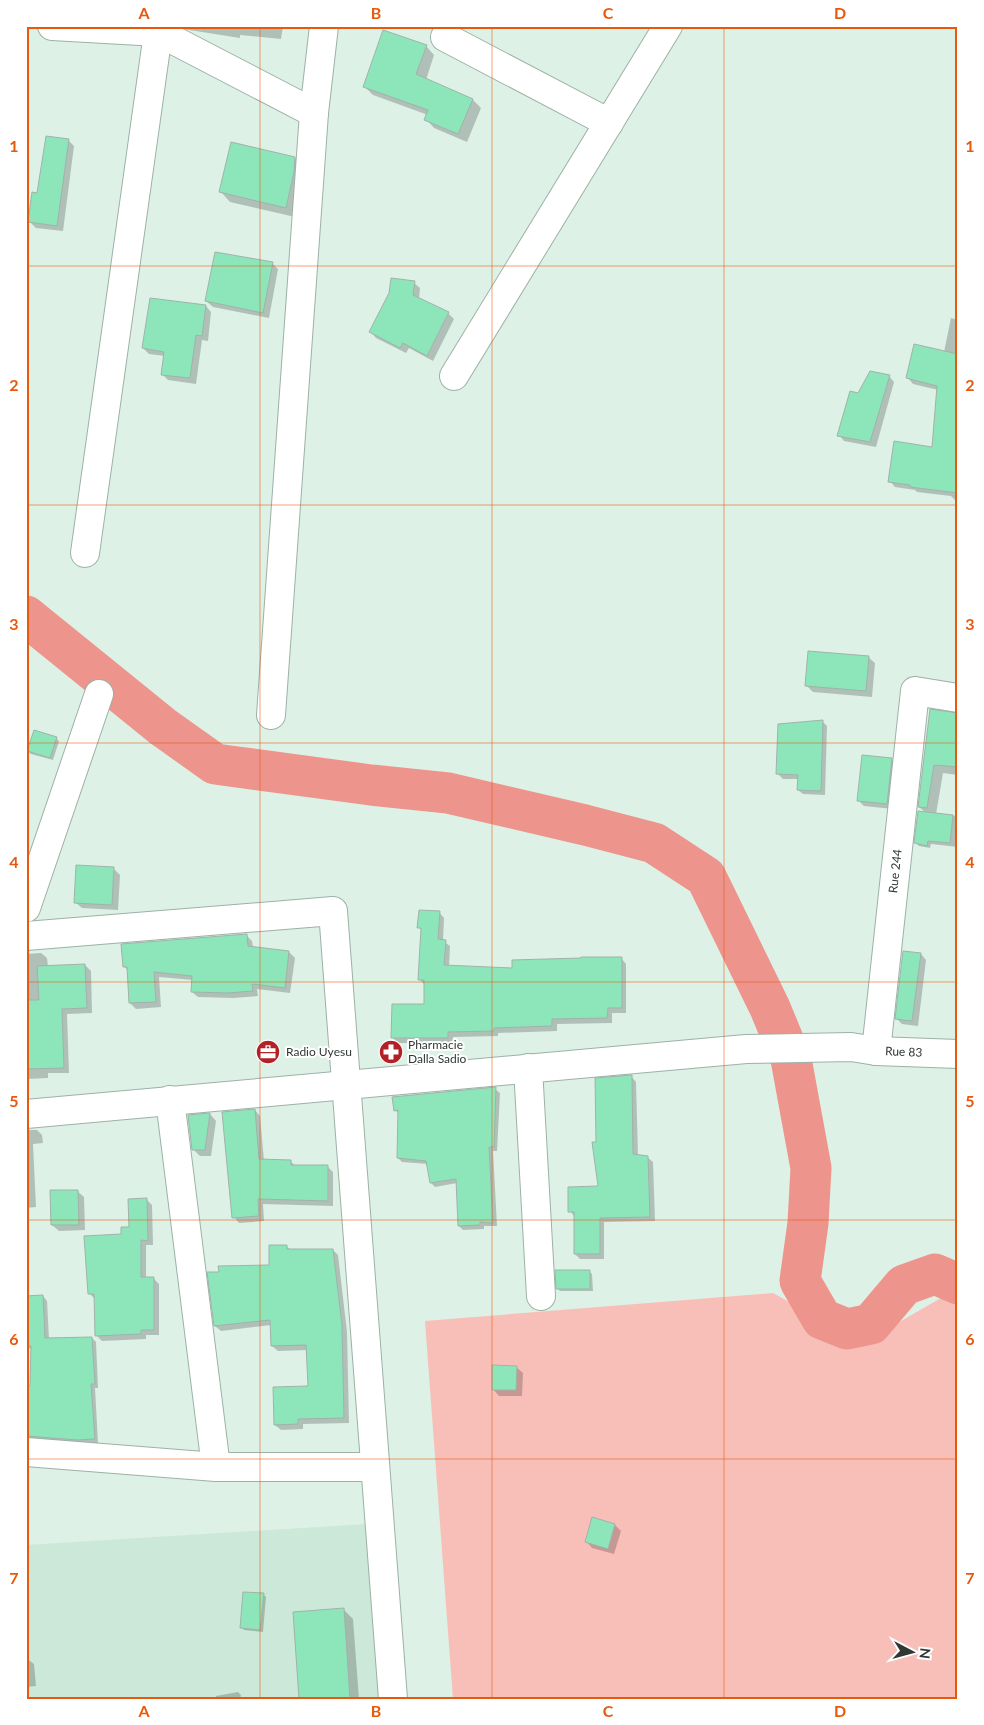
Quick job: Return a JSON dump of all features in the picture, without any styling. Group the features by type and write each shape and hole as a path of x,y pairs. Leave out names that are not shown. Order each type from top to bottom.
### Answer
{"street":[{"path":"52,26 158,29 314,113"},
{"path":"270,715 314,113 324,26"},
{"path":"454,376 668,26"},
{"path":"85,553 158,29"},
{"path":"445,37 609,123"},
{"name":"Rue 244","path":"863,1049 915,691 958,698"},
{"path":"26,908 99,694"},
{"path":"26,936 333,911 393,1699"},
{"name":"Rue 83","path":"26,1114 746,1049 863,1049 958,1054"},
{"path":"528,1068 541,1296"},
{"path":"170,1100 216,1467"},
{"path":"26,1452 216,1467 375,1467"}],"shaded area":[{"path":"773,1293 863,1343 941,1298 958,1304 958,1699 453,1699 425,1321"},
{"path":"366,1524 379,1699 26,1699 26,1545"}],"building":[{"path":"383,30 427,45 416,74 473,99 458,134 424,120 428,110 363,87"},
{"path":"46,136 69,139 57,226 28,222 32,192 37,193"},
{"path":"231,142 295,157 294,172 286,208 219,192"},
{"path":"215,252 273,262 263,313 205,301"},
{"path":"391,278 415,281 413,295 449,312 427,356 403,343 400,348 369,332 389,293"},
{"path":"150,298 206,305 202,336 196,335 190,378 161,375 164,352 142,348"},
{"path":"914,344 958,354 958,493 910,487 910,485 888,482 894,441 932,447 937,386 906,378"},
{"path":"870,371 890,375 870,442 837,436 850,391 858,393"},
{"path":"808,651 869,656 866,691 805,686"},
{"path":"930,709 958,713 958,767 934,765 927,808 918,807"},
{"path":"823,720 821,791 797,790 798,775 776,774 778,724"},
{"path":"34,730 57,737 50,758 27,751"},
{"path":"862,755 892,758 887,804 857,801"},
{"path":"918,811 953,815 950,843 928,841 927,846 914,843"},
{"path":"76,865 114,867 112,905 74,903"},
{"path":"419,910 440,911 438,939 446,940 444,965 512,968 512,960 622,957 622,1008 608,1008 607,1018 552,1019 552,1026 494,1028 494,1031 448,1032 448,1038 391,1038 392,1004 424,1004 424,980 418,980 421,928 417,928"},
{"path":"247,934 248,946 289,951 285,988 252,984 253,991 227,993 191,992 192,976 154,972 156,1002 129,1003 127,967 123,967 121,944"},
{"path":"903,951 921,953 912,1021 895,1019"},
{"path":"85,964 87,1008 62,1009 64,1068 26,1069 26,1000 39,1000 37,966"},
{"path":"632,1075 633,1154 648,1156 650,1217 600,1218 600,1254 574,1254 574,1212 568,1212 568,1187 598,1186 592,1142 596,1142 595,1078"},
{"path":"496,1087 494,1147 489,1147 493,1223 480,1222 480,1225 458,1226 456,1179 430,1183 426,1161 397,1158 398,1110 394,1111 392,1097"},
{"path":"255,1109 259,1159 291,1160 291,1165 328,1165 328,1201 258,1199 259,1216 232,1218 222,1112"},
{"path":"210,1113 205,1150 192,1150 188,1115"},
{"path":"50,1190 78,1190 79,1225 51,1225"},
{"path":"147,1198 148,1241 141,1240 141,1277 154,1277 154,1330 141,1330 141,1334 95,1336 94,1294 88,1294 84,1236 121,1234 121,1227 129,1227 128,1199"},
{"path":"269,1245 287,1245 287,1249 333,1249 342,1325 344,1418 298,1419 298,1424 274,1425 273,1387 308,1386 306,1345 271,1346 270,1320 214,1326 207,1272 219,1272 218,1266 269,1265"},
{"path":"555,1270 590,1270 590,1289 556,1289"},
{"path":"43,1295 45,1338 92,1337 95,1384 91,1384 95,1439 77,1440 27,1436 26,1385 30,1386 31,1346 26,1346 26,1296"},
{"path":"492,1365 517,1366 516,1390 492,1390"},
{"path":"592,1517 615,1524 608,1549 585,1542"},
{"path":"243,1592 264,1593 260,1630 240,1628"},
{"path":"344,1608 350,1699 299,1699 293,1612"}],"waterway":[{"path":"26,616 163,727 215,764 371,785 448,793 654,843 706,877 770,1008 791,1059 811,1168 808,1223 800,1281 822,1319 847,1329 871,1324 904,1285 935,1274 958,1284"}],"place":[{"name":"Radio Uyesu","path":"268,1052"},
{"name":"Pharmacie Dalla Sadio","path":"391,1052"}]}
